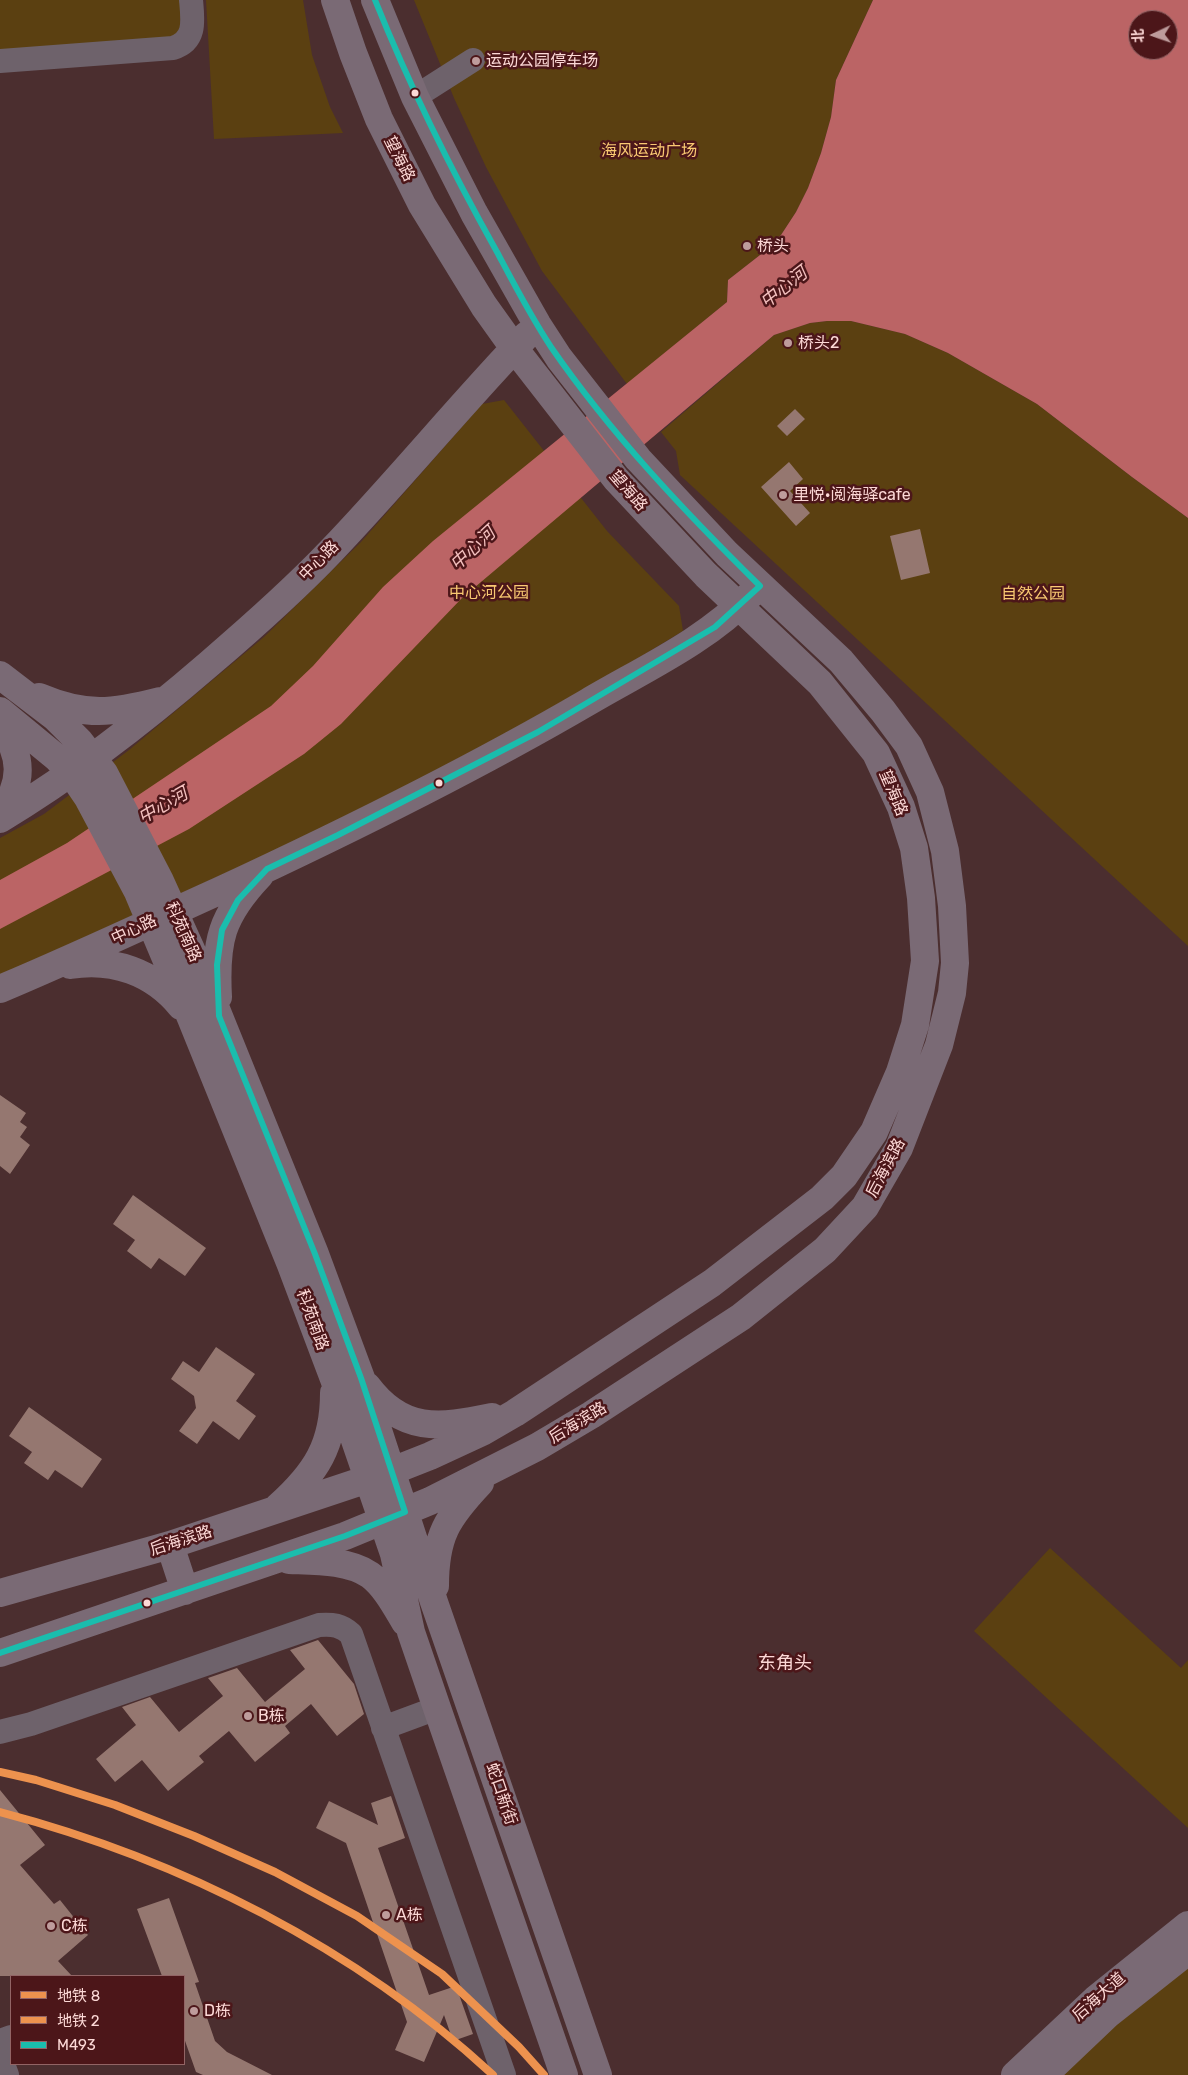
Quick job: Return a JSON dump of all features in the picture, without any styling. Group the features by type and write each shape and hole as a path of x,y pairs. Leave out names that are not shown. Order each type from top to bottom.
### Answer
{"main road":[{"name":"望海路","path":"335,0 379,119 422,205 484,306 514,348 616,479 738,608 820,683 876,753 901,807 914,848 921,898 924,960"},
{"name":"望海路","path":"375,0 415,97 474,213 537,324 559,358 638,460 727,554 841,661 883,711 909,746 930,792 944,851 952,906 954,963"},
{"name":"中心路","path":"0,820 82,766 169,698 255,624 330,552 537,324"},
{"name":"中心路","path":"0,989 163,917 338,835 538,732 715,628 760,586"},
{"path":"4,677 32,694 72,709 115,711 169,698"},
{"name":"科苑南路","path":"4,677 56,718 80,742 82,766 99,791 163,917 219,1016 315,1254 361,1378 380,1475"},
{"name":"科苑南路","path":"0,711 57,758 82,766"},
{"path":"0,724 14,746 18,771 12,796 0,813"},
{"path":"219,1016 217,965 222,930 238,900 267,868"},
{"name":"科苑南路","path":"163,917 191,1018 291,1265 334,1380 380,1475 394,1516"},
{"name":"后海滨路","path":"0,1593 170,1545 380,1475 439,1452 515,1412 712,1283 822,1198 844,1176 874,1132 900,1072 915,1025 924,960"},
{"path":"42,971 91,962 133,970 147,976 172,994 191,1018"},
{"name":"后海滨路","path":"0,1653 278,1559 394,1516 537,1448 591,1416 741,1317 825,1250 865,1207 899,1148 939,1045 952,993 954,963"},
{"path":"361,1378 386,1408 410,1421 446,1424 515,1412"},
{"path":"272,1512 309,1476 325,1450 333,1420 334,1380"},
{"path":"434,1602 436,1560 443,1530 451,1515 490,1472"},
{"name":"蛇口新街","path":"394,1516 434,1602 598,2075"},
{"name":"蛇口新街","path":"394,1516 403,1588 412,1632 564,2075"},
{"path":"170,1545 185,1591"},
{"path":"278,1559 346,1566 370,1576 388,1596 412,1632"},
{"name":"后海大道","path":"1015,2075 1096,1998 1188,1925"},
{"name":"后海大道","path":"1044,2075 1107,2015 1188,1950"}],"lane":[{"path":"0,62 173,48 184,45 189,37 193,21 191,0"},
{"path":"415,97 473,60"},
{"path":"0,1732 31,1724 319,1625 332,1624 344,1627 352,1634 504,2075"},
{"path":"383,1728 437,1708"},
{"path":"0,2056 7,2075"}],"green space":[{"path":"0,0 183,0 179,36 0,56"},
{"path":"206,0 303,0 312,55 330,107 343,133 214,139"},
{"name":"海风运动广场","path":"414,0 873,0 836,80 831,117 821,153 808,188 796,212 781,235 760,255 728,280 727,302 627,384 542,271 486,167 454,98"},
{"name":"自然公园","path":"851,321 905,334 948,353 1037,404 1188,518 1188,946 680,475 676,451 661,432 774,335 810,323"},
{"name":"中心河公园","path":"504,400 607,531 679,606 683,631 610,675 506,733 353,815 0,976 0,838 44,814 129,750 264,637 361,542 482,404"},
{"path":"1050,1548 1181,1668 1188,1660 1188,1828 974,1631"},
{"path":"1188,1967 1188,2075 1060,2075 1072,2061"}],"water":[{"name":"中心河","path":"873,0 1188,0 1188,518 1037,404 948,353 905,334 851,321 810,323 774,335 462,598 341,724 304,754 189,829 0,929 0,880 67,843 271,706 313,666 383,587 433,541 727,302 728,280 760,255 781,235 796,212 808,188 821,153 831,117 836,80"}],"building":[{"path":"795,409 805,419 787,436 777,426"},
{"path":"789,462 803,479 790,491 810,513 796,526 761,487"},
{"path":"920,529 930,573 901,580 890,536"},
{"path":"0,1095 26,1113 20,1122 27,1127 20,1137 30,1145 10,1174 0,1166"},
{"path":"133,1195 206,1248 185,1276 159,1258 151,1269 127,1251 135,1240 113,1224"},
{"path":"216,1347 255,1374 236,1401 256,1416 239,1440 213,1421 197,1444 179,1431 196,1408 194,1396 171,1379 183,1361 199,1372"},
{"path":"29,1407 102,1459 82,1488 55,1470 48,1480 24,1463 32,1452 9,1436"},
{"name":"B栋","path":"318,1640 354,1684 364,1714 337,1736 311,1704 285,1726 290,1733 255,1762 229,1731 199,1756 204,1762 168,1791 142,1760 115,1782 96,1759 136,1725 122,1707 150,1697 179,1732 223,1696 208,1678 237,1668 265,1702 305,1669 290,1650"},
{"path":"0,1790 45,1845 20,1865 54,1904 60,1900 88,1935 58,1961 71,1975 0,1976"},
{"name":"A栋","path":"391,1796 405,1838 378,1848 429,1995 456,1986 473,2034 453,2041 444,2015 424,2062 395,2050 407,2022 346,1843 316,1828 329,1801 378,1825 371,1803"},
{"name":"D栋","path":"169,1898 199,1982 195,1983 215,2041 227,2052 272,2075 203,2075 196,2072 185,2041 185,1975 162,1975 137,1909"}],"metro line":[{"name":"8","path":"0,1772 36,1780 115,1805 194,1836 275,1872 357,1916 442,1974 519,2047 544,2075"},
{"name":"2","path":"0,1812 134,1855 199,1882 263,1914 324,1948 383,1987 440,2029 493,2075"}],"transit line":[{"name":"M493","path":"0,1653 345,1536 405,1512 361,1378 315,1254 219,1016 217,965 222,930 238,900 267,869 338,835 538,732 715,627 760,586 704,530 650,471 598,411 551,347 523,300 447,159 402,65 375,0"}],"place":[{"name":"运动公园停车场","path":"476,61"},
{"name":"桥头","path":"747,246"},
{"name":"桥头2","path":"788,343"},
{"name":"里悦·阅海驿cafe","path":"783,495"},
{"name":"B栋","path":"248,1716"},
{"name":"A栋","path":"386,1915"},
{"name":"C栋","path":"51,1926"},
{"name":"D栋","path":"194,2011"}],"district":[{"name":"东角头","path":"785,1664"}]}
